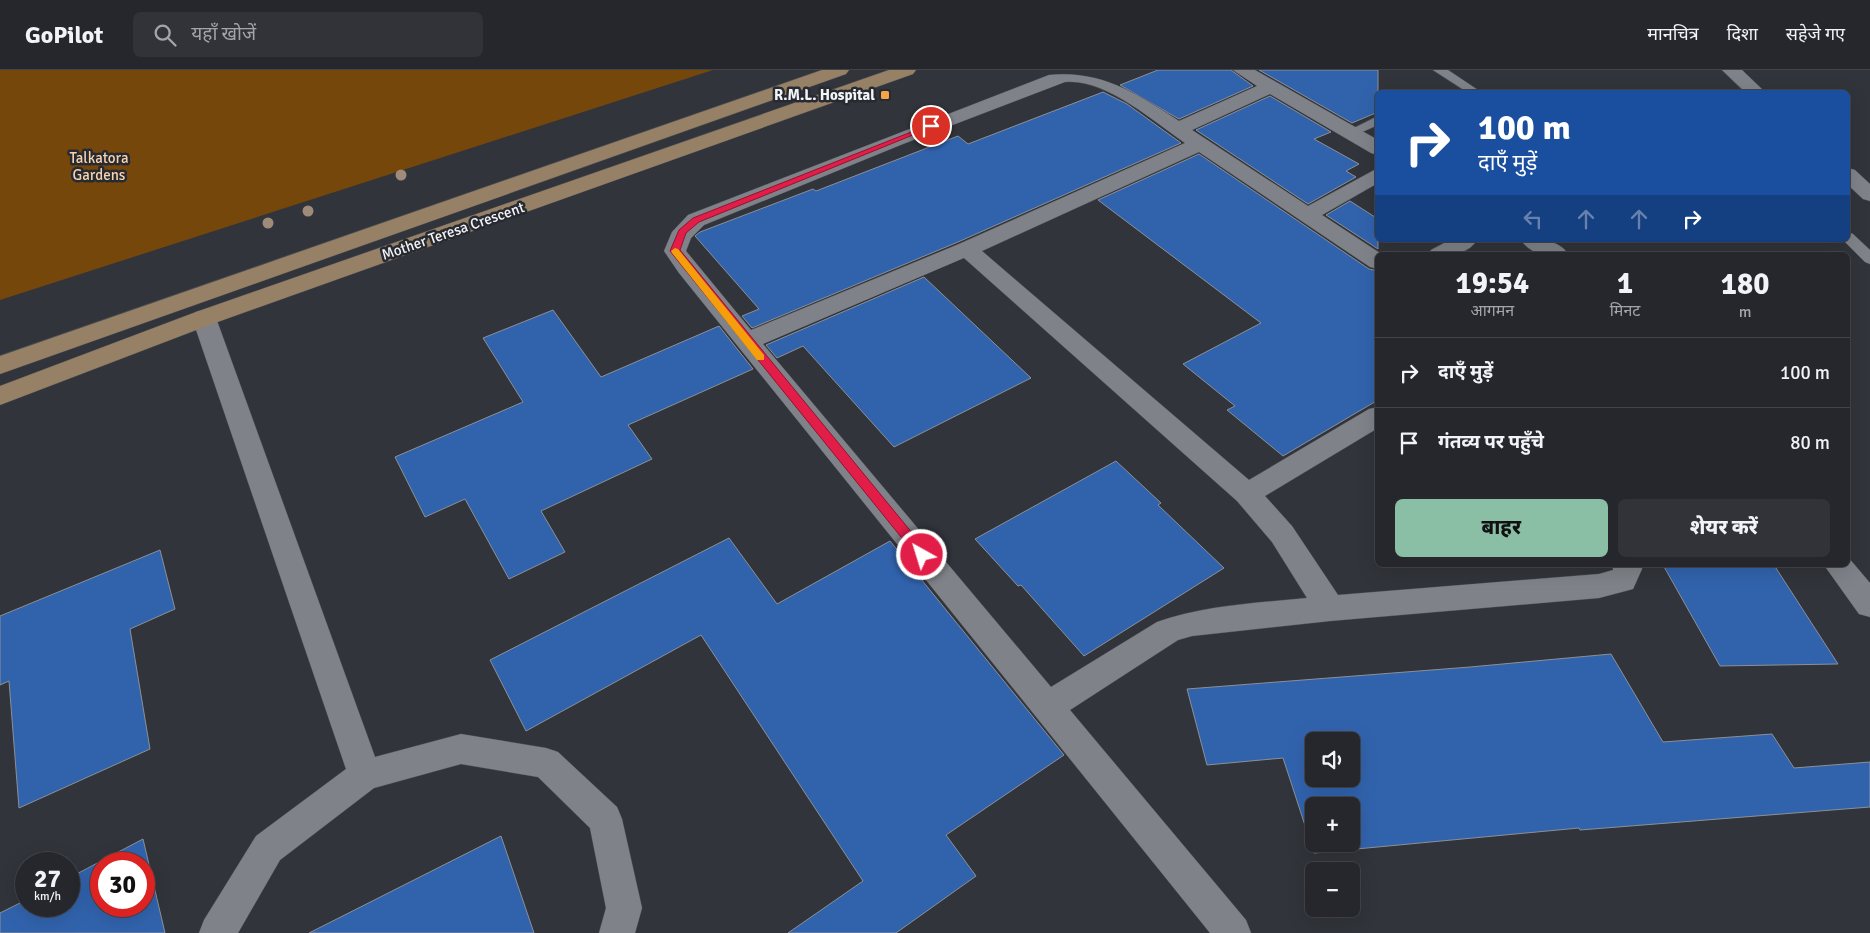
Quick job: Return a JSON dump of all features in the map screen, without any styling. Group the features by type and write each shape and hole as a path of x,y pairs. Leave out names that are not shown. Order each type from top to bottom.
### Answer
{"main road":[{"name":"Mother Teresa Crescent","path":"0,365 840,70"},
{"name":"Mother Teresa Crescent","path":"0,396 204,318 908,70"}],"street":[{"path":"1242,70 1375,147"},
{"path":"1731,70 1754,90"},
{"path":"1233,933 747,342 675,251 682,232 696,220 896,140 1069,76 1094,78 1117,89 1375,260"},
{"path":"747,342 967,249 1189,137 1271,87"},
{"path":"1307,215 1375,176"},
{"path":"1850,176 1870,195"},
{"path":"1444,252 1462,242"},
{"path":"1535,242 1553,252"},
{"path":"967,249 1247,494 1282,534 1330,608"},
{"path":"204,318 365,775"},
{"path":"1247,494 1375,418"},
{"path":"1048,707 1168,631 1192,623 1330,608 1599,586 1623,580 1628,567"},
{"path":"1840,567 1870,605"},
{"path":"217,933 268,848 365,775 461,749 546,763 605,819 624,908 617,933"}],"lane":[{"path":"1439,70 1472,90"},
{"path":"1351,134 1375,122"},
{"path":"1850,240 1870,258"}],"green space":[{"name":"Talkatora Gardens","path":"0,70 713,70 0,300"}],"building":[{"path":"1158,70 1231,70 1253,86 1179,119 1120,85"},
{"path":"1259,70 1378,70 1378,90 1375,90 1375,113 1352,123"},
{"path":"1103,92 1127,104 1181,143 958,242 752,328 742,316 759,309 695,236 700,232 813,189 816,191 958,136 968,144"},
{"path":"1270,96 1331,132 1314,139 1359,164 1346,171 1356,177 1308,204 1196,130"},
{"path":"1199,154 1369,269 1375,270 1375,402 1283,456 1227,410 1235,406 1183,364 1261,323 1098,200"},
{"path":"1350,201 1375,217 1375,242 1378,242 1378,249 1326,215"},
{"path":"924,277 1031,378 894,447 803,346 777,358 766,345"},
{"path":"553,310 601,377 719,326 753,369 628,425 652,459 541,511 565,552 509,579 465,499 425,517 395,457 523,402 483,338"},
{"path":"1116,461 1161,503 1158,505 1224,568 1084,656 1021,585 1018,586 975,539"},
{"path":"729,538 777,604 890,541 1064,755 946,835 976,876 896,933 788,933 863,881 701,635 526,731 490,660"},
{"path":"160,550 175,609 130,629 150,749 19,808 9,681 0,685 0,616"},
{"path":"1664,567 1775,567 1838,664 1720,666"},
{"path":"1611,654 1663,742 1772,734 1794,768 1870,762 1870,807 1580,830 1579,828 1360,849 1360,797 1305,797 1305,825 1283,758 1207,765 1187,689"},
{"path":"501,836 534,933 309,933"},
{"path":"143,839 146,852 118,852"},
{"path":"90,867 90,917 155,917 155,890 165,933 0,933 0,913 15,906 15,917 80,917 80,872"}],"slow traffic":[{"path":"675,251 761,358"}],"place":[{"name":"R.M.L. Hospital","path":"885,95"}],"route":[{"path":"922,555 675,251 676,242 682,232 696,220 931,126"}]}
